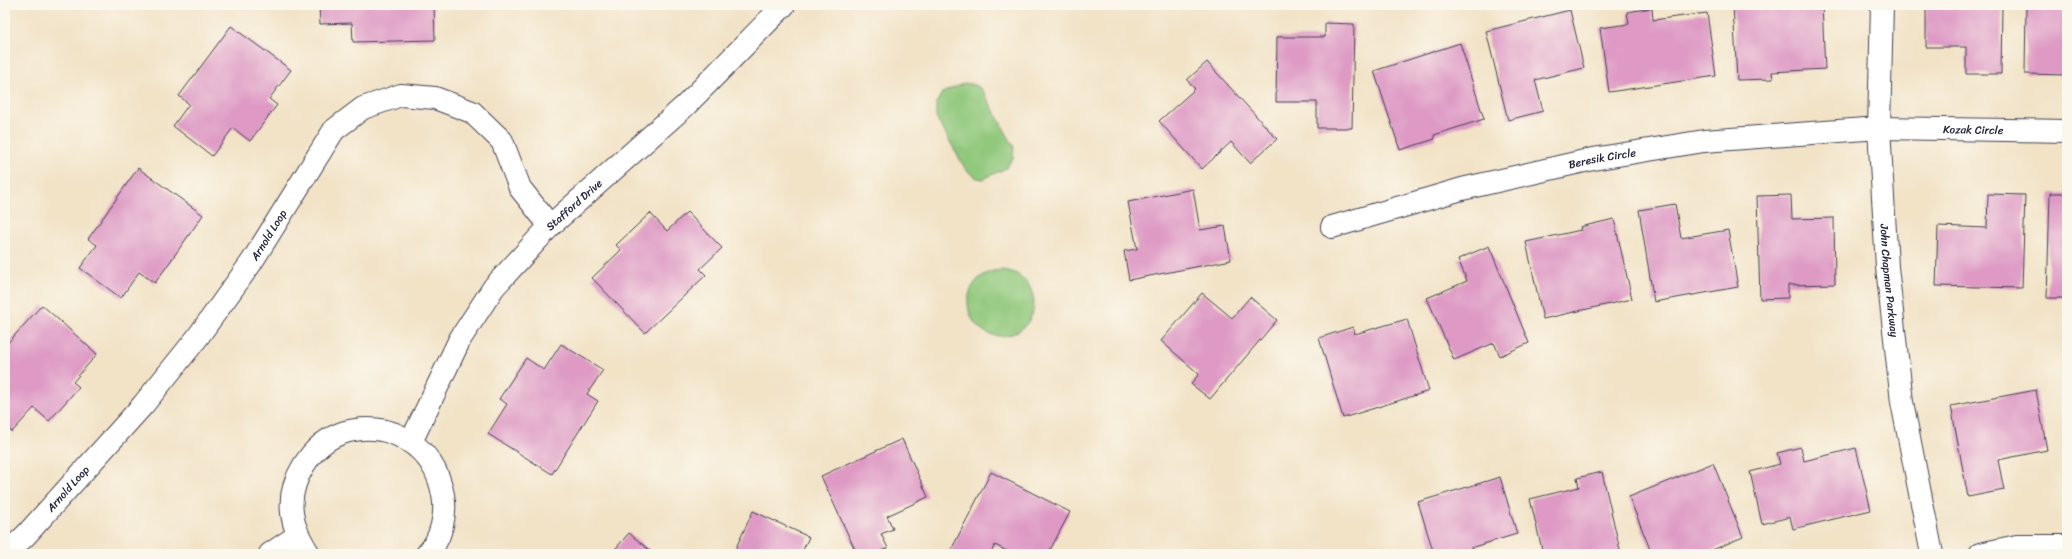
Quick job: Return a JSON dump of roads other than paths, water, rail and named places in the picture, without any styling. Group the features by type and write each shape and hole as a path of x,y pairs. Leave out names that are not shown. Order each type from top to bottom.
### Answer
{"street":[{"name":"Stafford Drive","path":"411,442 464,333 494,287 550,226 686,105 784,5"},
{"name":"John Chapman Parkway","path":"1882,5 1879,128 1887,267 1902,402 1932,554"},
{"name":"Arnold Loop","path":"6,554 31,530 138,411 197,338 251,263 334,130 363,108 401,95 435,98 472,112 502,141 520,188 550,226"},
{"name":"Kozak Circle","path":"1879,128 2067,131"},
{"name":"Beresik Circle","path":"1332,227 1462,189 1593,160 1704,141 1879,128"},
{"path":"309,554 297,536 292,512 293,488 303,465 320,446 341,434 365,429 389,431 411,442 429,459 441,480 445,504 441,528 430,553"},
{"path":"270,554 297,536"},
{"path":"1980,554 2017,546 2067,546"}]}
